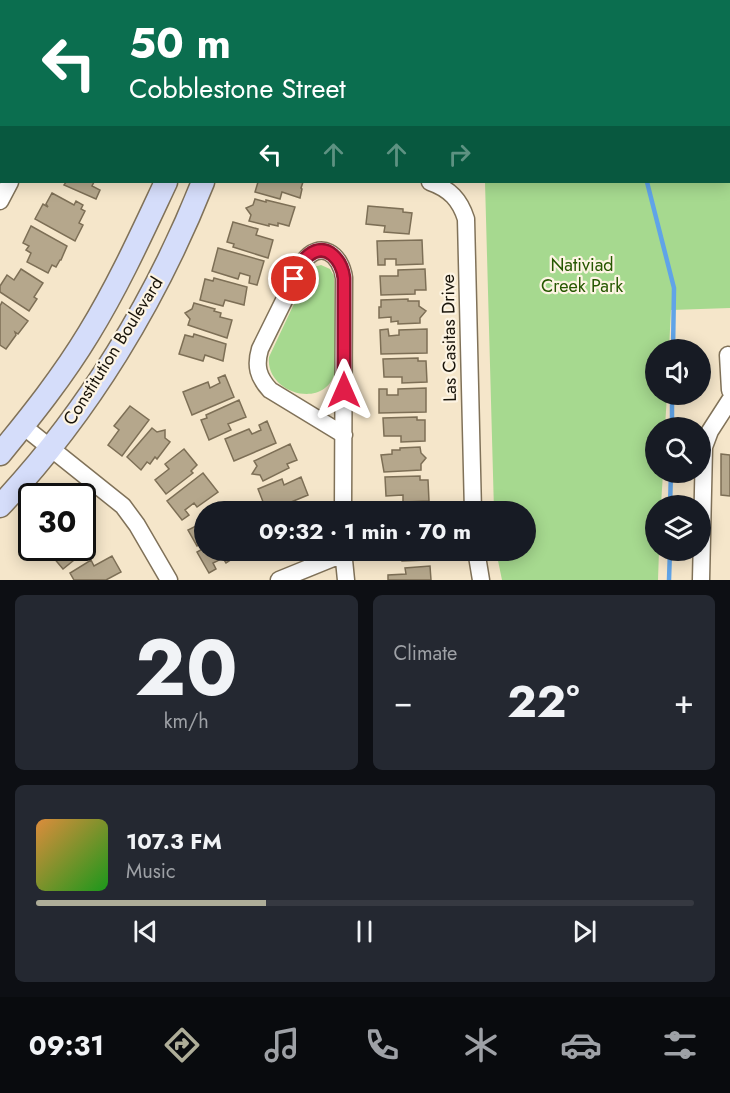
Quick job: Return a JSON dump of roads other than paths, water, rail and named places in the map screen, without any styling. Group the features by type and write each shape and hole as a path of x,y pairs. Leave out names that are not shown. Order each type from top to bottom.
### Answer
{"main road":[{"name":"Constitution Boulevard","path":"0,454 54,387 88,335 131,259 166,183"},
{"name":"Constitution Boulevard","path":"0,506 51,447 98,383 167,264 203,183"}],"street":[{"path":"0,201 9,183"},
{"name":"Las Casitas Drive","path":"432,183 449,192 461,204 466,219 473,501"},
{"path":"343,501 344,435 343,269 336,257 330,253 318,251 312,253 303,262 260,349 257,365 262,380 270,390 344,435"},
{"path":"728,355 730,390"},
{"path":"701,580 704,447 710,431 730,400"},
{"path":"23,426 123,506 137,525 169,580"},
{"path":"279,580 322,561"},
{"path":"344,561 346,580"},
{"path":"478,561 482,580"}],"waterway":[{"path":"647,183 674,288 673,339"},
{"path":"672,405 672,417"},
{"path":"670,495 671,483"},
{"path":"669,580 670,561"}],"park label":[{"name":"Nativiad Creek Park","path":"582,275"}]}
